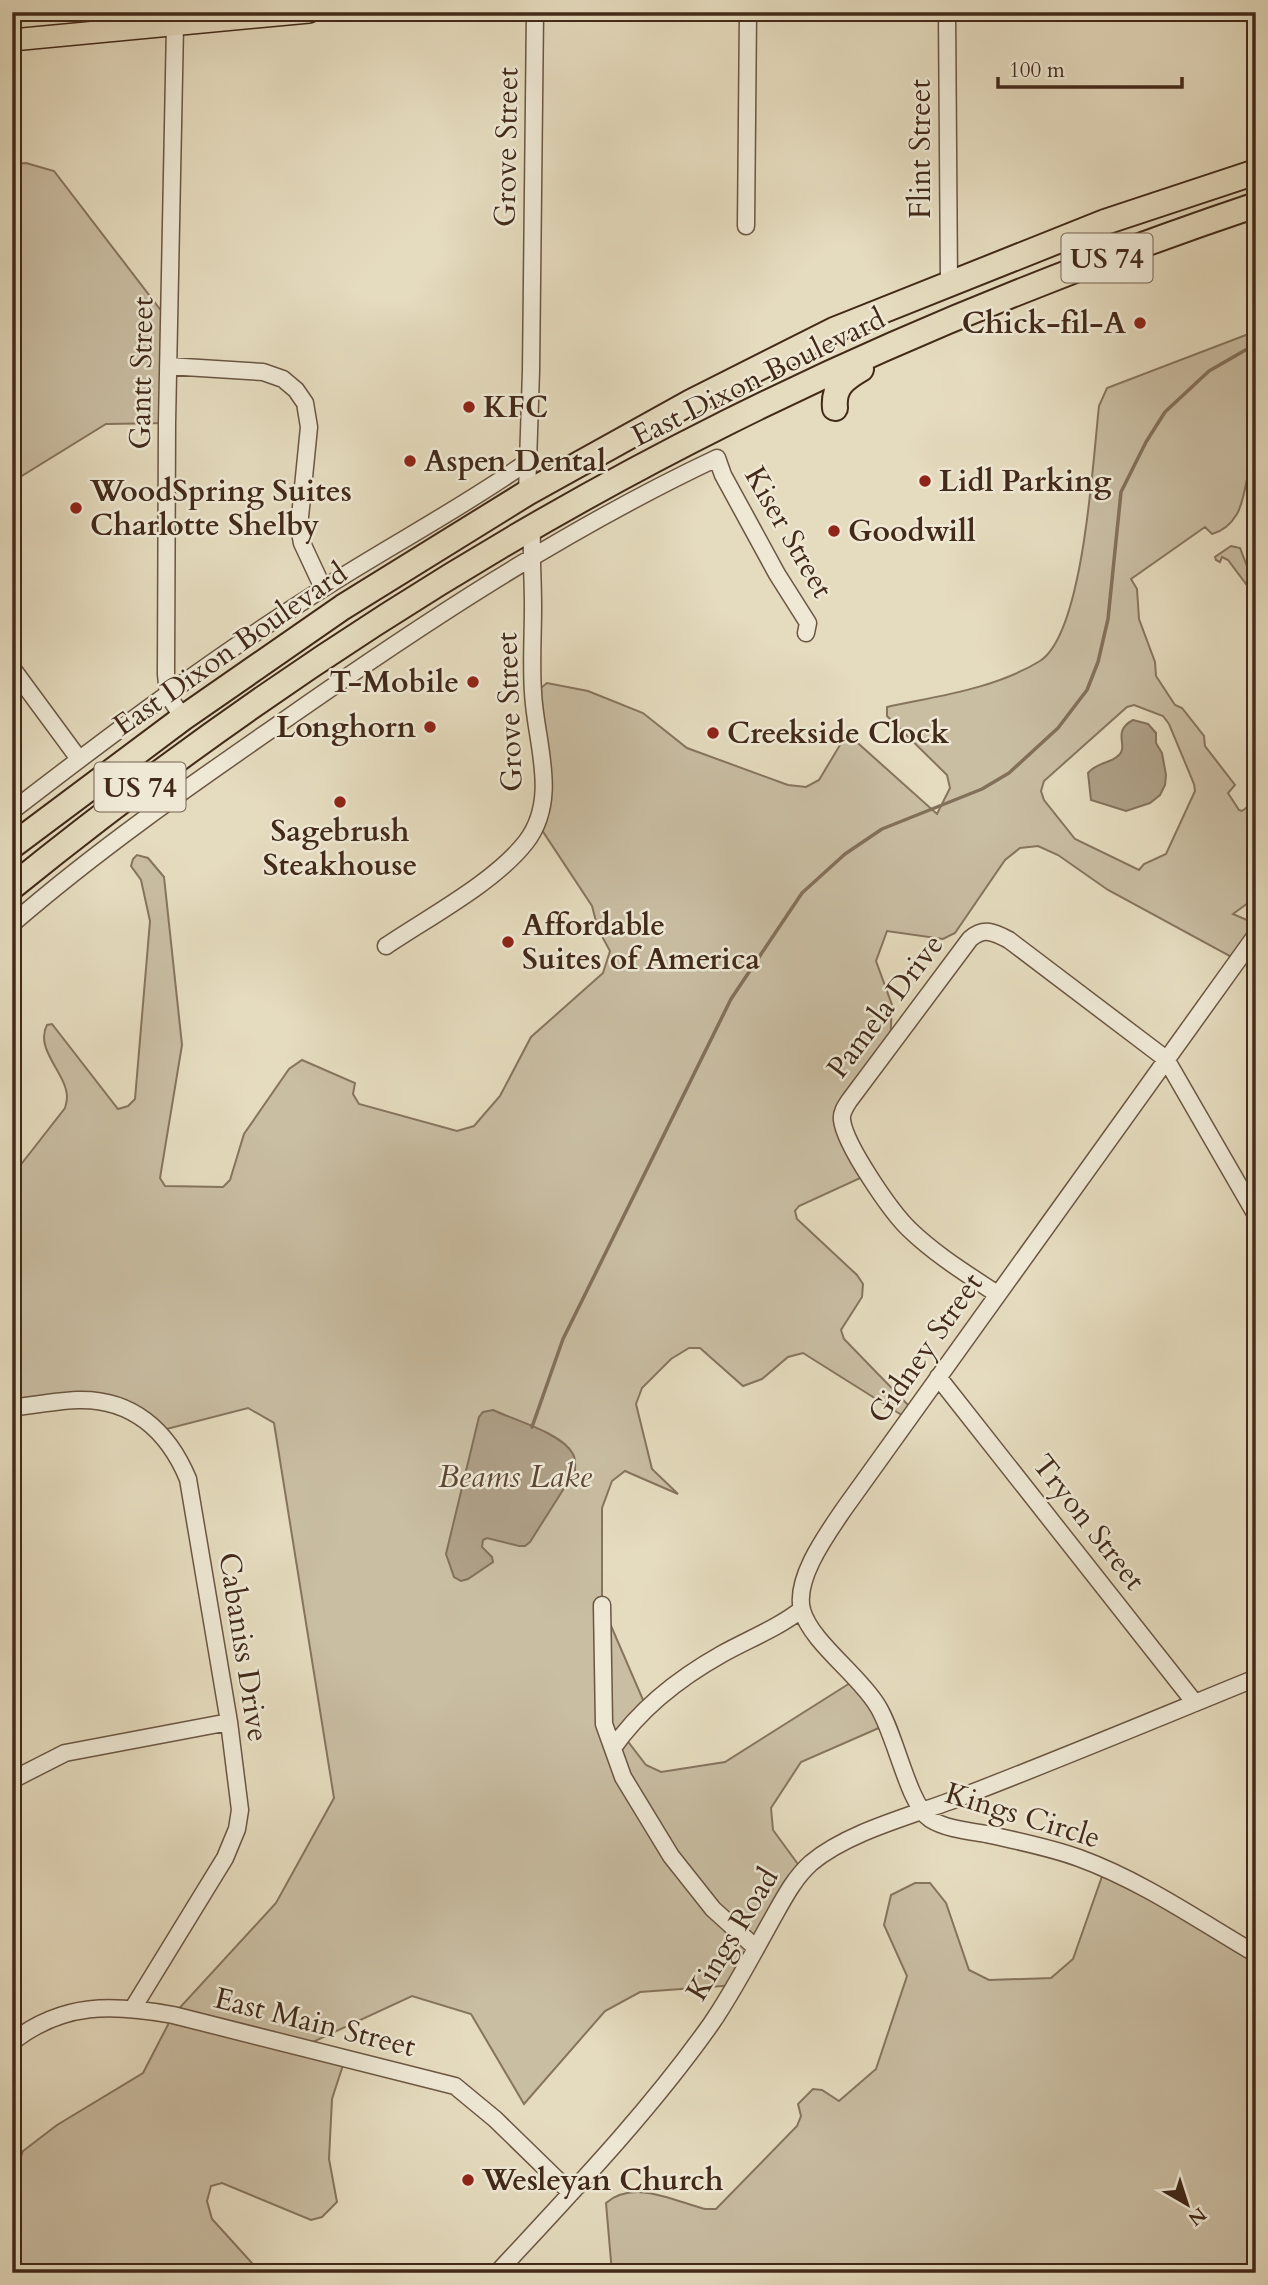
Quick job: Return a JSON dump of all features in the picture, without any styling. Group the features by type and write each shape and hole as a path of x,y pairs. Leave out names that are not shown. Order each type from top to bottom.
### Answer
{"highway":[{"name":"East Dixon Boulevard","path":"16,846 183,718 343,607 527,493 691,402 834,330 1105,222 1256,172"},
{"name":"East Dixon Boulevard","path":"12,887 125,797 271,693 407,603 614,481 817,379 1048,280 1256,205"},
{"path":"725,424 733,426 800,400 818,400 835,408 835,393 847,378 939,327"},
{"path":"532,527 537,514 543,508 661,431 691,402"},
{"path":"407,603 424,580 518,516 526,504 527,493"}],"main road":[{"path":"12,40 309,12"}],"street":[{"name":"Grove Street","path":"527,493 535,12"},
{"path":"746,226 748,12"},
{"name":"Flint Street","path":"947,12 949,285"},
{"name":"Gantt Street","path":"174,26 166,674 168,695 183,718"},
{"path":"168,366 263,372 283,379 296,390 304,403 309,427 299,527 310,565 324,588"},
{"name":"East Dixon Boulevard","path":"12,924 169,800 481,586 629,503 717,458"},
{"name":"Kiser Street","path":"717,458 723,475 777,574 808,623 806,633"},
{"name":"East Dixon Boulevard","path":"12,811 168,695 324,588 527,462"},
{"name":"Grove Street","path":"386,946 507,864 534,830 544,783 533,694 530,558 532,527"},
{"path":"12,668 79,759"},
{"name":"Pamela Drive","path":"997,1294 950,1263 920,1240 899,1219 849,1141 842,1118 849,1101 970,939 975,934 988,931 1009,940 1166,1059"},
{"name":"Gidney Street","path":"802,1609 803,1585 808,1569 830,1530 1256,935"},
{"path":"1166,1059 1254,1207"},
{"name":"Tryon Street","path":"938,1377 1195,1703"},
{"name":"Cabaniss Drive","path":"12,1408 78,1400 101,1402 126,1409 144,1419 172,1445 188,1479 229,1722 240,1810 233,1842 225,1858 133,2008"},
{"path":"602,1605 604,1724 623,1777 671,1856 713,1909 756,1948"},
{"path":"613,1748 647,1709 694,1671 787,1621 802,1609 820,1641 858,1678 877,1705 888,1724 921,1812"},
{"name":"Kings Road","path":"497,2273 571,2193 691,2052 731,1994 784,1897 810,1863 852,1838 1256,1678"},
{"path":"12,1780 65,1753 229,1722"},
{"name":"Kings Circle","path":"921,1812 946,1826 1053,1850 1105,1868 1150,1891 1256,1954"},
{"name":"East Main Street","path":"12,2042 45,2020 79,2009 133,2008 173,2015 455,2087 495,2119 571,2193"}],"shaded area":[{"path":"26,163 54,171 169,321 167,423 106,424 12,482 12,164"},
{"path":"1251,333 1256,370 1254,425 1247,479 1237,514 1226,527 1216,533 1212,534 1205,527 1131,579 1137,589 1139,619 1155,662 1156,676 1175,705 1182,708 1204,736 1205,746 1235,785 1228,793 1239,810 1242,811 1253,803 1256,805 1256,894 1233,914 1256,924 1256,935 1237,960 1108,890 1058,855 1038,846 1020,848 1005,860 955,933 943,939 887,931 876,961 892,1005 890,1045 844,1108 869,1174 799,1206 795,1211 797,1219 857,1275 863,1284 862,1297 841,1330 844,1339 914,1411 908,1419 803,1353 788,1357 762,1379 743,1386 700,1348 689,1348 671,1359 642,1388 636,1404 652,1469 678,1494 625,1471 612,1481 602,1508 602,1605 647,1709 623,1735 646,1765 661,1772 725,1762 858,1678 888,1724 801,1762 771,1808 773,1830 803,1871 736,1985 640,1992 605,2011 524,2104 471,2014 412,1996 302,2047 345,2059 332,2099 329,2159 337,2202 322,2217 311,2220 222,2183 211,2186 207,2201 212,2219 261,2273 12,2273 12,2191 23,2151 57,2125 143,2073 173,2015 276,1903 334,1798 274,1423 248,1408 159,1431 99,1402 12,1408 12,1176 65,1108 67,1100 66,1088 45,1043 47,1025 52,1024 118,1109 128,1106 135,1099 150,921 141,880 131,866 133,859 137,855 148,858 164,877 182,1045 160,1178 165,1186 223,1187 230,1180 244,1134 289,1069 302,1060 355,1083 353,1094 359,1104 457,1131 474,1126 500,1096 531,1037 603,973 610,951 598,929 592,906 536,821 539,813 533,694 547,683 588,691 643,713 687,748 788,785 806,787 819,780 843,740 851,737 937,814 950,788 947,775 887,716 887,707 965,690 1004,678 1040,661 1055,644 1067,617 1076,582 1084,542 1099,406 1107,388","holes":["1134,705 1163,716 1169,724 1195,791 1166,854 1144,864 1139,870 1075,839 1044,800 1041,791 1044,781 1127,707"]},
{"path":"1231,546 1240,548 1250,574 1246,584 1228,560 1222,557 1220,562 1216,560 1215,557"},
{"path":"1105,1868 1256,1950 1256,2273 612,2273 606,2203 617,2196 641,2192 705,2209 716,2209 797,2126 801,2116 798,2104 813,2089 822,2090 839,2101 876,2069 907,1976 884,1925 891,1895 915,1883 930,1883 946,1903 969,1970 989,1980 1051,1978 1073,1959"}],"water":[{"path":"1133,720 1148,724 1156,733 1156,743 1162,753 1166,775 1160,795 1150,803 1126,811 1091,800 1088,773 1119,755 1122,751 1123,729"},
{"name":"Beams Lake","path":"493,1410 559,1440 573,1454 575,1471 530,1542 519,1546 487,1538 483,1540 482,1547 492,1557 493,1562 461,1581 454,1577 446,1554 479,1417 483,1412"}],"waterway":[{"path":"532,1427 563,1339 731,999 802,893 845,854 882,829 982,789 1009,773 1058,728 1087,690 1098,662 1108,619 1121,492 1146,442 1165,412 1209,371 1249,348"}],"place":[{"name":"Chick-fil-A","path":"1140,323"},
{"name":"KFC","path":"469,407"},
{"name":"Aspen Dental","path":"410,461"},
{"name":"Lidl Parking","path":"925,481"},
{"name":"WoodSpring Suites Charlotte Shelby","path":"76,508"},
{"name":"Goodwill","path":"834,531"},
{"name":"T-Mobile","path":"473,682"},
{"name":"Longhorn","path":"430,727"},
{"name":"Creekside Clock","path":"713,733"},
{"name":"Sagebrush Steakhouse","path":"340,802"},
{"name":"Affordable Suites of America","path":"508,942"},
{"name":"Wesleyan Church","path":"468,2180"}]}
